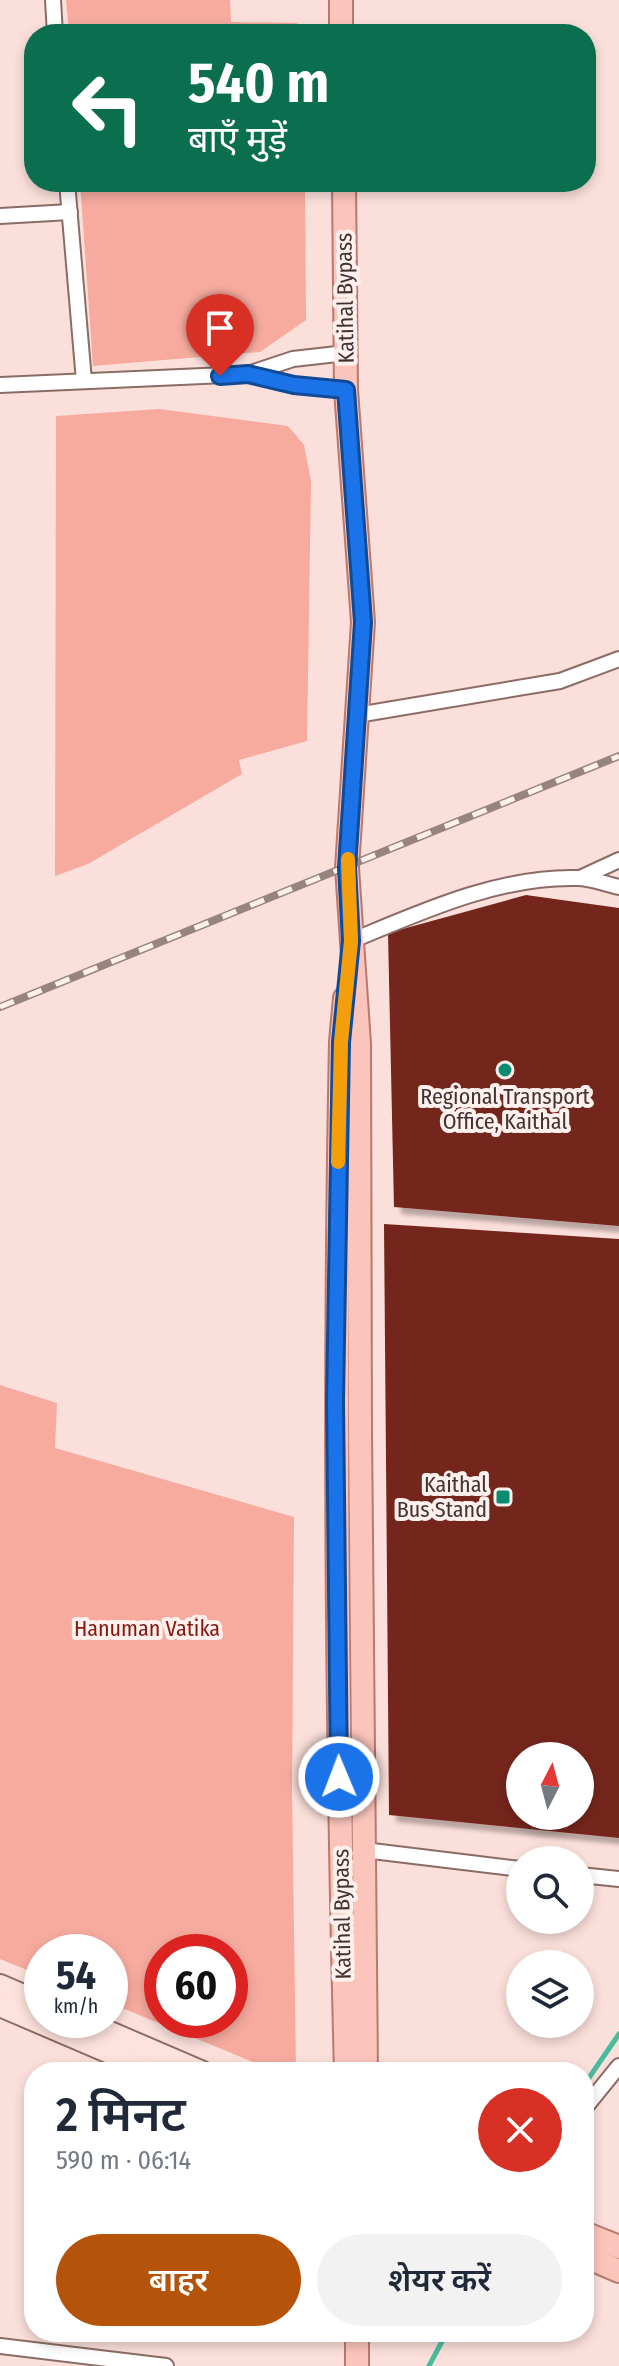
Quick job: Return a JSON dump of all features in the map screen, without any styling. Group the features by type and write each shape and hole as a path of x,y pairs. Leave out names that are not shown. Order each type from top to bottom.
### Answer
{"main road":[{"path":"341,0 341,24"},
{"name":"Katihal Bypass","path":"344,192 346,390 363,622 347,868 359,1044 366,2062"},
{"name":"Katihal Bypass","path":"346,2062 337,1685 336,1309 341,1042 351,941"},
{"path":"0,1985 24,1995"},
{"path":"0,2006 119,2062"},
{"path":"124,2038 180,2062"},
{"path":"594,2237 619,2247"},
{"path":"594,2260 619,2271"},
{"path":"357,2342 357,2366"}],"street":[{"path":"53,0 54,24"},
{"path":"68,192 84,381"},
{"path":"0,216 70,212"},
{"path":"248,374 293,359 346,353"},
{"path":"0,385 248,374 294,385 346,390"},
{"path":"357,715 560,681 619,659"},
{"path":"580,878 619,860"},
{"path":"351,941 444,904 507,886 580,878 619,887"},
{"path":"364,1850 506,1867"},
{"path":"594,1876 619,1879"},
{"path":"594,2097 619,2066"},
{"path":"0,2346 166,2366"}],"green space":[{"path":"66,0 230,0 231,22 298,24 68,24"},
{"path":"81,192 305,192 306,320 260,352 93,366"},
{"path":"159,409 288,426 304,445 311,481 307,741 239,760 242,774 88,864 55,876 56,416"},
{"name":"Hanuman Vatika","path":"0,1385 57,1403 55,1448 294,1517 292,1790 296,2062 253,2062 195,2038 248,2038 248,1934 144,1934 144,2017 128,2010 128,1934 24,1934 24,1969 0,1959"}],"building":[{"name":"Regional Transport Office, Kaithal","path":"526,895 619,908 619,1226 394,1207 388,933"},
{"name":"Kaithal Bus Stand","path":"384,1224 619,1239 619,1838 539,1830 594,1830 594,1742 506,1742 506,1827 389,1815"}],"waterway":[{"path":"594,2070 619,2034"},
{"path":"429,2366 442,2342"}],"railway":[{"path":"0,1007 619,756"}],"slow traffic":[{"path":"338,1162 341,1042 351,941 348,859"}],"place":[{"name":"Regional Transport Office, Kaithal","path":"505,1070"},
{"name":"Kaithal Bus Stand","path":"503,1497"}],"route":[{"path":"220,376 248,374 294,385 346,390 363,622 347,868 351,941 341,1042 336,1278 339,1777"}]}
